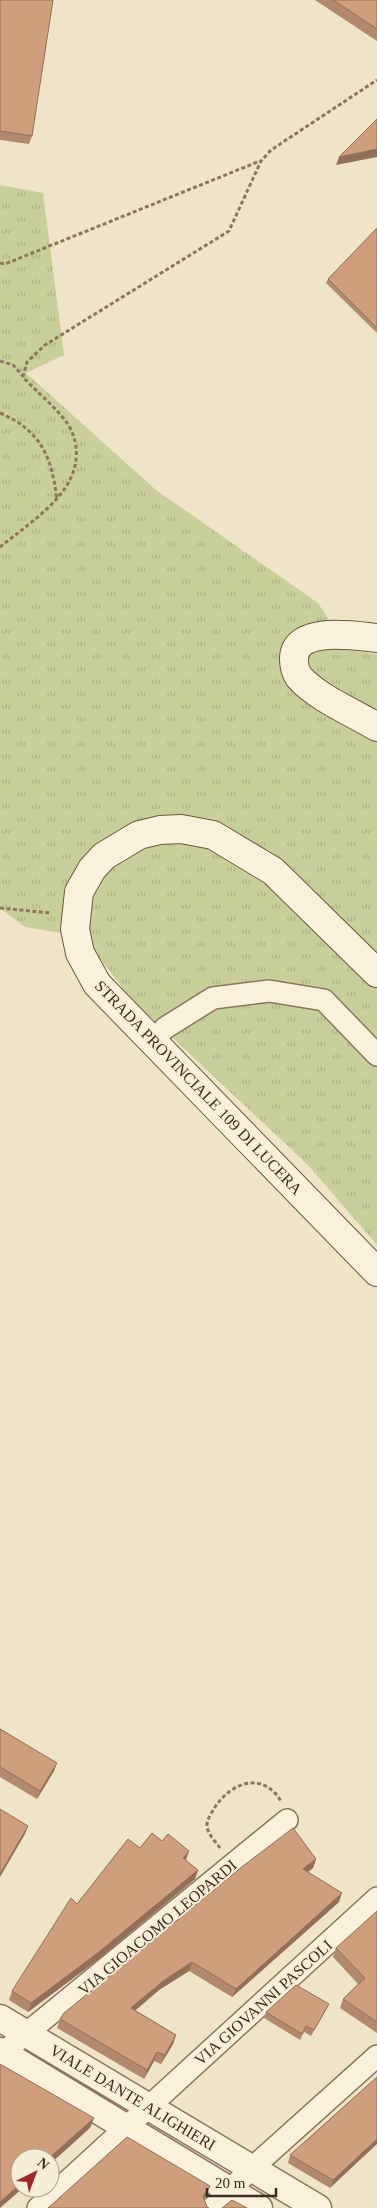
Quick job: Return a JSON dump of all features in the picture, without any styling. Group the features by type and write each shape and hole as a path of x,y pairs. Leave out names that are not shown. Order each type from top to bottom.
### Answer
{"main road":[{"path":"377,638 320,635 303,642 294,653 294,668 300,678 313,690 377,727"},
{"name":"STRADA PROVINCIALE 109 DI LUCERA","path":"377,972 273,871 213,835 182,830 160,830 140,835 104,856 92,869 79,892 75,914 75,929 80,953 97,984 377,1272"}],"street":[{"path":"153,1041 165,1028 213,998 269,991 324,1000 377,1055"},
{"name":"VIA GIOACOMO LEOPARDI","path":"1,2053 27,2034 287,1820"},
{"name":"VIA GIOVANNI PASCOLI","path":"38,2208 377,1898"},
{"name":"VIALE DANTE ALIGHIERI","path":"0,2018 318,2208"},
{"name":"VIALE DANTE ALIGHIERI","path":"1,2053 126,2128 222,2200 259,2208"},
{"path":"222,2200 251,2169 377,2056"}],"path":[{"path":"23,377 27,362 45,345 229,231 261,161 271,150 377,80"},
{"path":"0,263 5,264 261,161"},
{"path":"0,361 13,365 54,408 71,431 76,452 73,475 57,501 0,547"},
{"path":"0,413 24,427 39,440 47,454 54,474 57,501"},
{"path":"0,908 75,914"},
{"path":"233,1865 211,1836 207,1825 211,1814 221,1799 238,1785 248,1782 264,1786 277,1795 284,1807 287,1820"}],"green space":[{"path":"0,185 43,193 64,355 26,373 156,490 318,603 349,650 377,654 377,1245 308,1165 130,998 84,937 25,927 0,908"}],"building":[{"path":"0,0 53,0 32,136 0,131"},
{"path":"333,0 377,0 377,29"},
{"path":"377,119 377,149 339,157"},
{"path":"377,228 377,328 328,279"},
{"path":"0,1729 57,1763 40,1791 0,1767"},
{"path":"0,1809 28,1826 0,1874"},
{"path":"293,1828 316,1859 303,1869 342,1893 236,1989 192,1962 163,1981 131,2008 176,2035 165,2055 157,2052 147,2070 60,2019 64,2013 243,1866"},
{"path":"152,1833 162,1841 168,1834 189,1851 183,1858 198,1870 99,1952 31,2003 12,1991 71,1898 77,1904 128,1839 140,1848"},
{"path":"377,1911 377,2022 343,1999 365,1978 336,1948"},
{"path":"296,1985 329,2004 314,2030 306,2026 302,2034 266,2012"},
{"path":"0,2064 94,2118 60,2148 10,2148 10,2193 0,2202"},
{"path":"377,2077 377,2139 333,2180 290,2155"},
{"path":"127,2137 210,2186 203,2196 209,2208 48,2208"},
{"path":"232,2200 247,2208 222,2208"}]}
